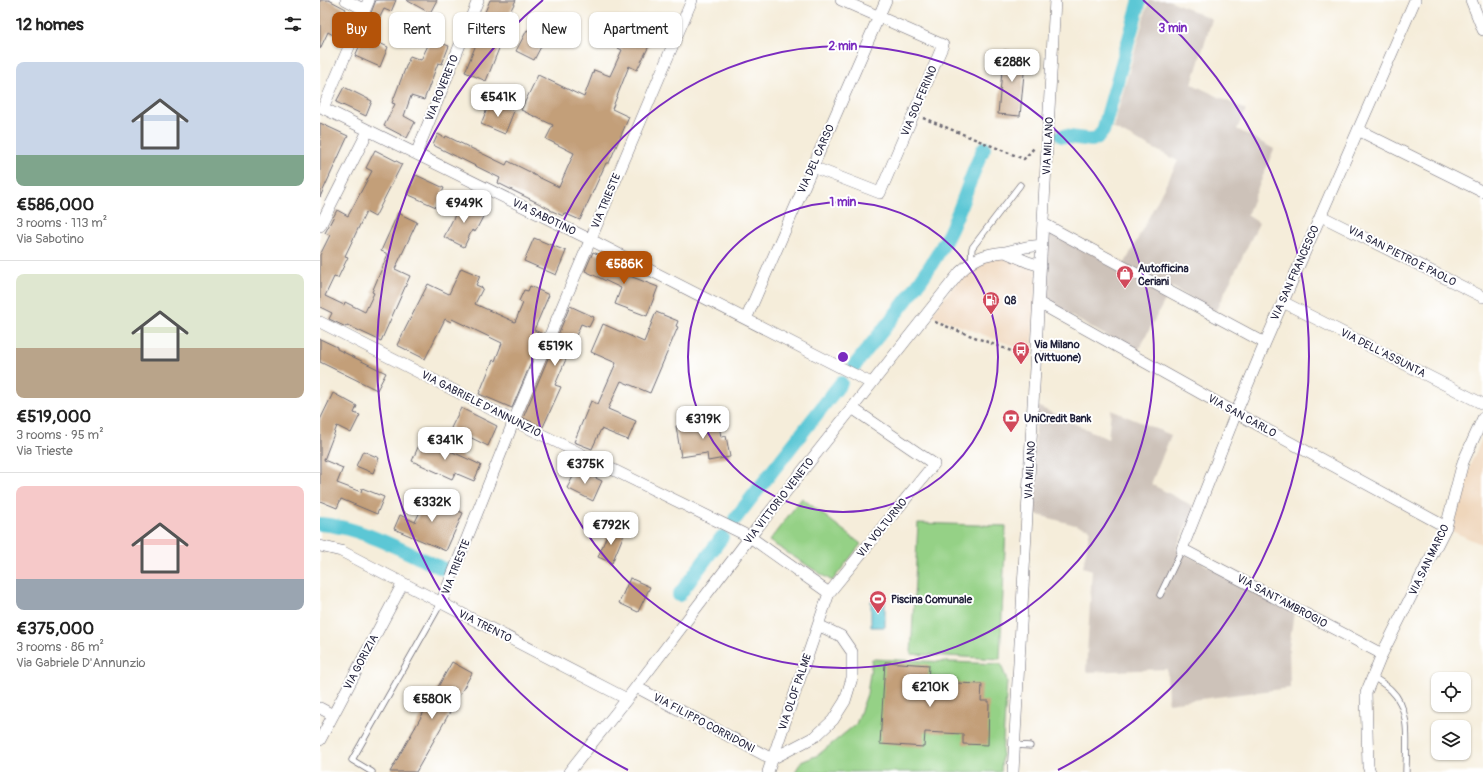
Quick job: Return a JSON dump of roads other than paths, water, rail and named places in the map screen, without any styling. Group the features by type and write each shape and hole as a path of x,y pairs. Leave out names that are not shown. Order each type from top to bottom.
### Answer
{"street":[{"path":"346,0 367,5"},
{"name":"VIA ROVERETO","path":"416,154 478,0"},
{"name":"VIA TRIESTE","path":"441,603 589,239 692,0"},
{"name":"VIA SOLFERINO","path":"813,167 880,193 943,45 841,0"},
{"name":"VIA DEL CARSO","path":"746,319 886,0"},
{"name":"VIA MILANO","path":"1013,772 1055,0"},
{"name":"VIA SAN FRANCESCO","path":"1182,549 1265,344 1415,0"},
{"path":"1471,0 1483,30"},
{"name":"VIA SABOTINO","path":"367,5 323,108 589,239 871,383"},
{"path":"1358,130 1483,192"},
{"path":"320,226 368,131"},
{"name":"VIA SAN PIETRO E PAOLO","path":"1320,216 1483,297"},
{"path":"1044,224 1265,344"},
{"name":"VIA VITTORIO VENETO","path":"569,772 627,700 750,537 960,272 971,262 990,253 1005,252 1026,246 1042,244"},
{"path":"1005,252 1041,266"},
{"name":"VIA DELL'ASSUNTA","path":"1283,302 1483,404"},
{"name":"VIA SAN CARLO","path":"1039,303 1236,413 1446,527"},
{"name":"VIA GABRIELE D'ANNUNZIO","path":"320,322 514,421 750,537"},
{"name":"VIA VOLTURNO","path":"829,593 934,464 852,408"},
{"name":"VIA SAN MARCO","path":"1370,772 1368,766 1366,693 1382,654 1446,527 1463,462 1483,418"},
{"path":"750,537 829,593"},
{"name":"VIA TRENTO","path":"320,546 341,551 627,700"},
{"name":"VIA SANT'AMBROGIO","path":"1182,549 1382,654"},
{"name":"VIA GORIZIA","path":"320,740 403,583"},
{"name":"VIA OLOF PALME","path":"768,772 829,593"},
{"path":"772,759 816,736 833,720 845,701 852,678 852,652 841,636 818,625"},
{"name":"VIA FILIPPO CORRIDONI","path":"636,687 772,759"},
{"path":"320,708 333,715"}],"lane":[{"path":"971,262 972,248 1020,185"},
{"path":"1160,595 1182,549"},
{"path":"372,772 352,760 441,603"},
{"path":"1373,677 1391,690 1402,706 1406,724 1406,772"},
{"path":"1014,745 1030,746"}],"water":[{"name":"Piscina Comunale","path":"871,601 885,601 885,627 871,627"}],"waterway":[{"path":"1062,136 1092,140 1098,137 1103,131 1140,0"},
{"path":"855,365 903,305 936,258 951,230 984,148"},
{"path":"735,519 841,383"},
{"path":"320,524 336,526 367,535 444,569"},
{"path":"679,595 722,537"}],"place":[{"name":"Autofficina Ceriani","path":"1125,289"},
{"name":"Q8","path":"991,315"},
{"name":"Via Milano (Vittuone)","path":"1021,365"},
{"name":"UniCredit Bank","path":"1011,433"},
{"name":"Piscina Comunale","path":"878,614"}]}
